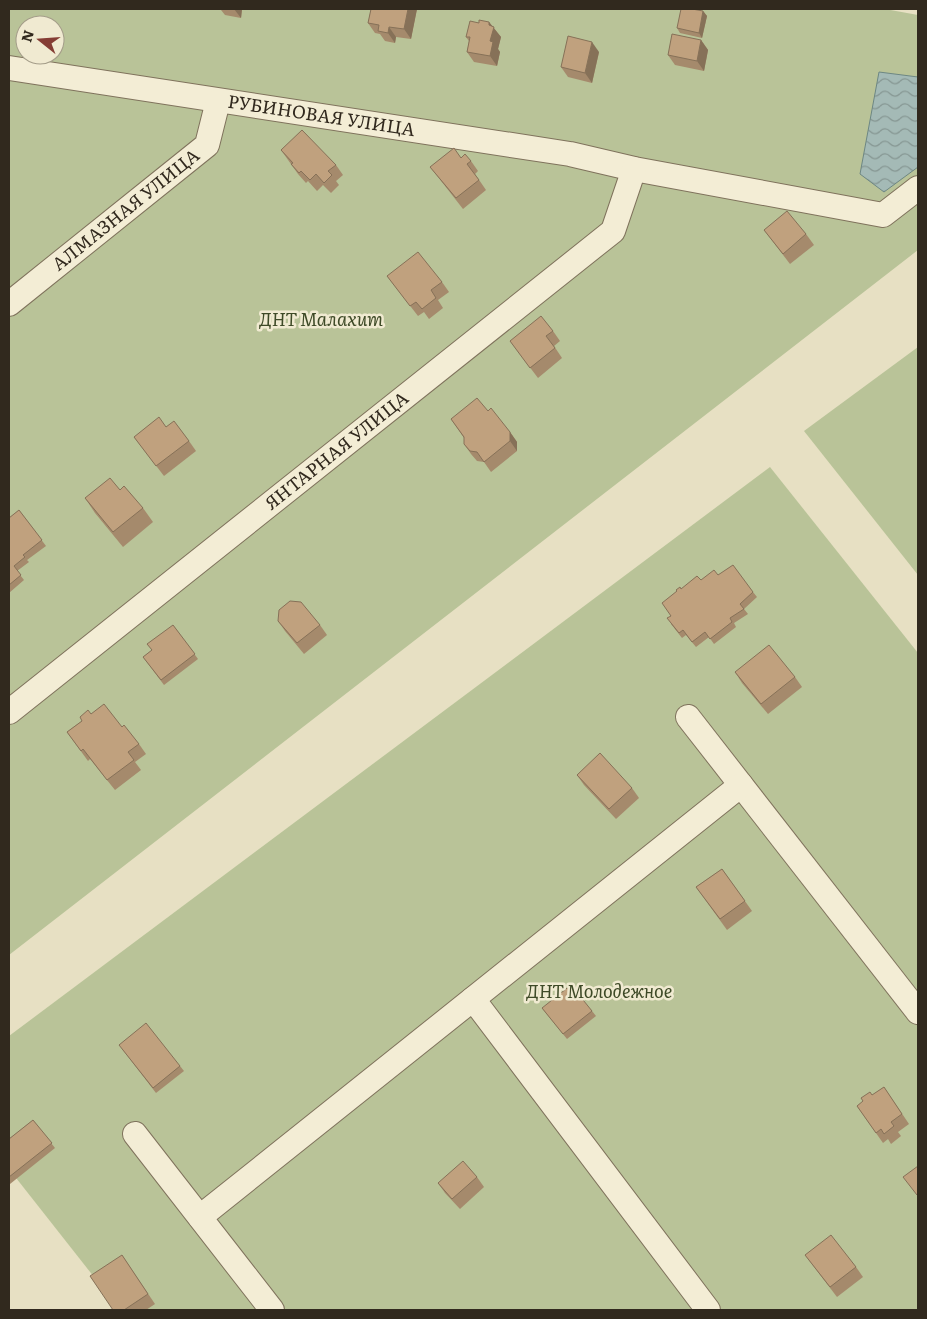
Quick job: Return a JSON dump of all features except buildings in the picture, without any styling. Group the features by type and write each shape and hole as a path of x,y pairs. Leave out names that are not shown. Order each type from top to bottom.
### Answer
{"street":[{"name":"РУБИНОВАЯ УЛИЦА","path":"9,68 570,154 634,169 883,216 918,188"},
{"name":"АЛМАЗНАЯ УЛИЦА","path":"9,304 206,145 218,101"},
{"name":"ЯНТАРНАЯ УЛИЦА","path":"9,712 612,231 634,169"},
{"path":"688,717 918,1012"},
{"path":"200,1217 741,785"},
{"path":"474,998 708,1310"},
{"path":"135,1134 272,1310"}],"green space":[{"name":"ДНТ Малахит","path":"9,9 885,9 918,15 918,250 9,955"},
{"path":"918,347 918,575 804,431"},
{"name":"ДНТ Молодежное","path":"770,467 918,653 918,1310 120,1310 9,1169 9,1036"}],"water":[{"path":"879,72 918,77 918,167 884,192 860,174"}]}
